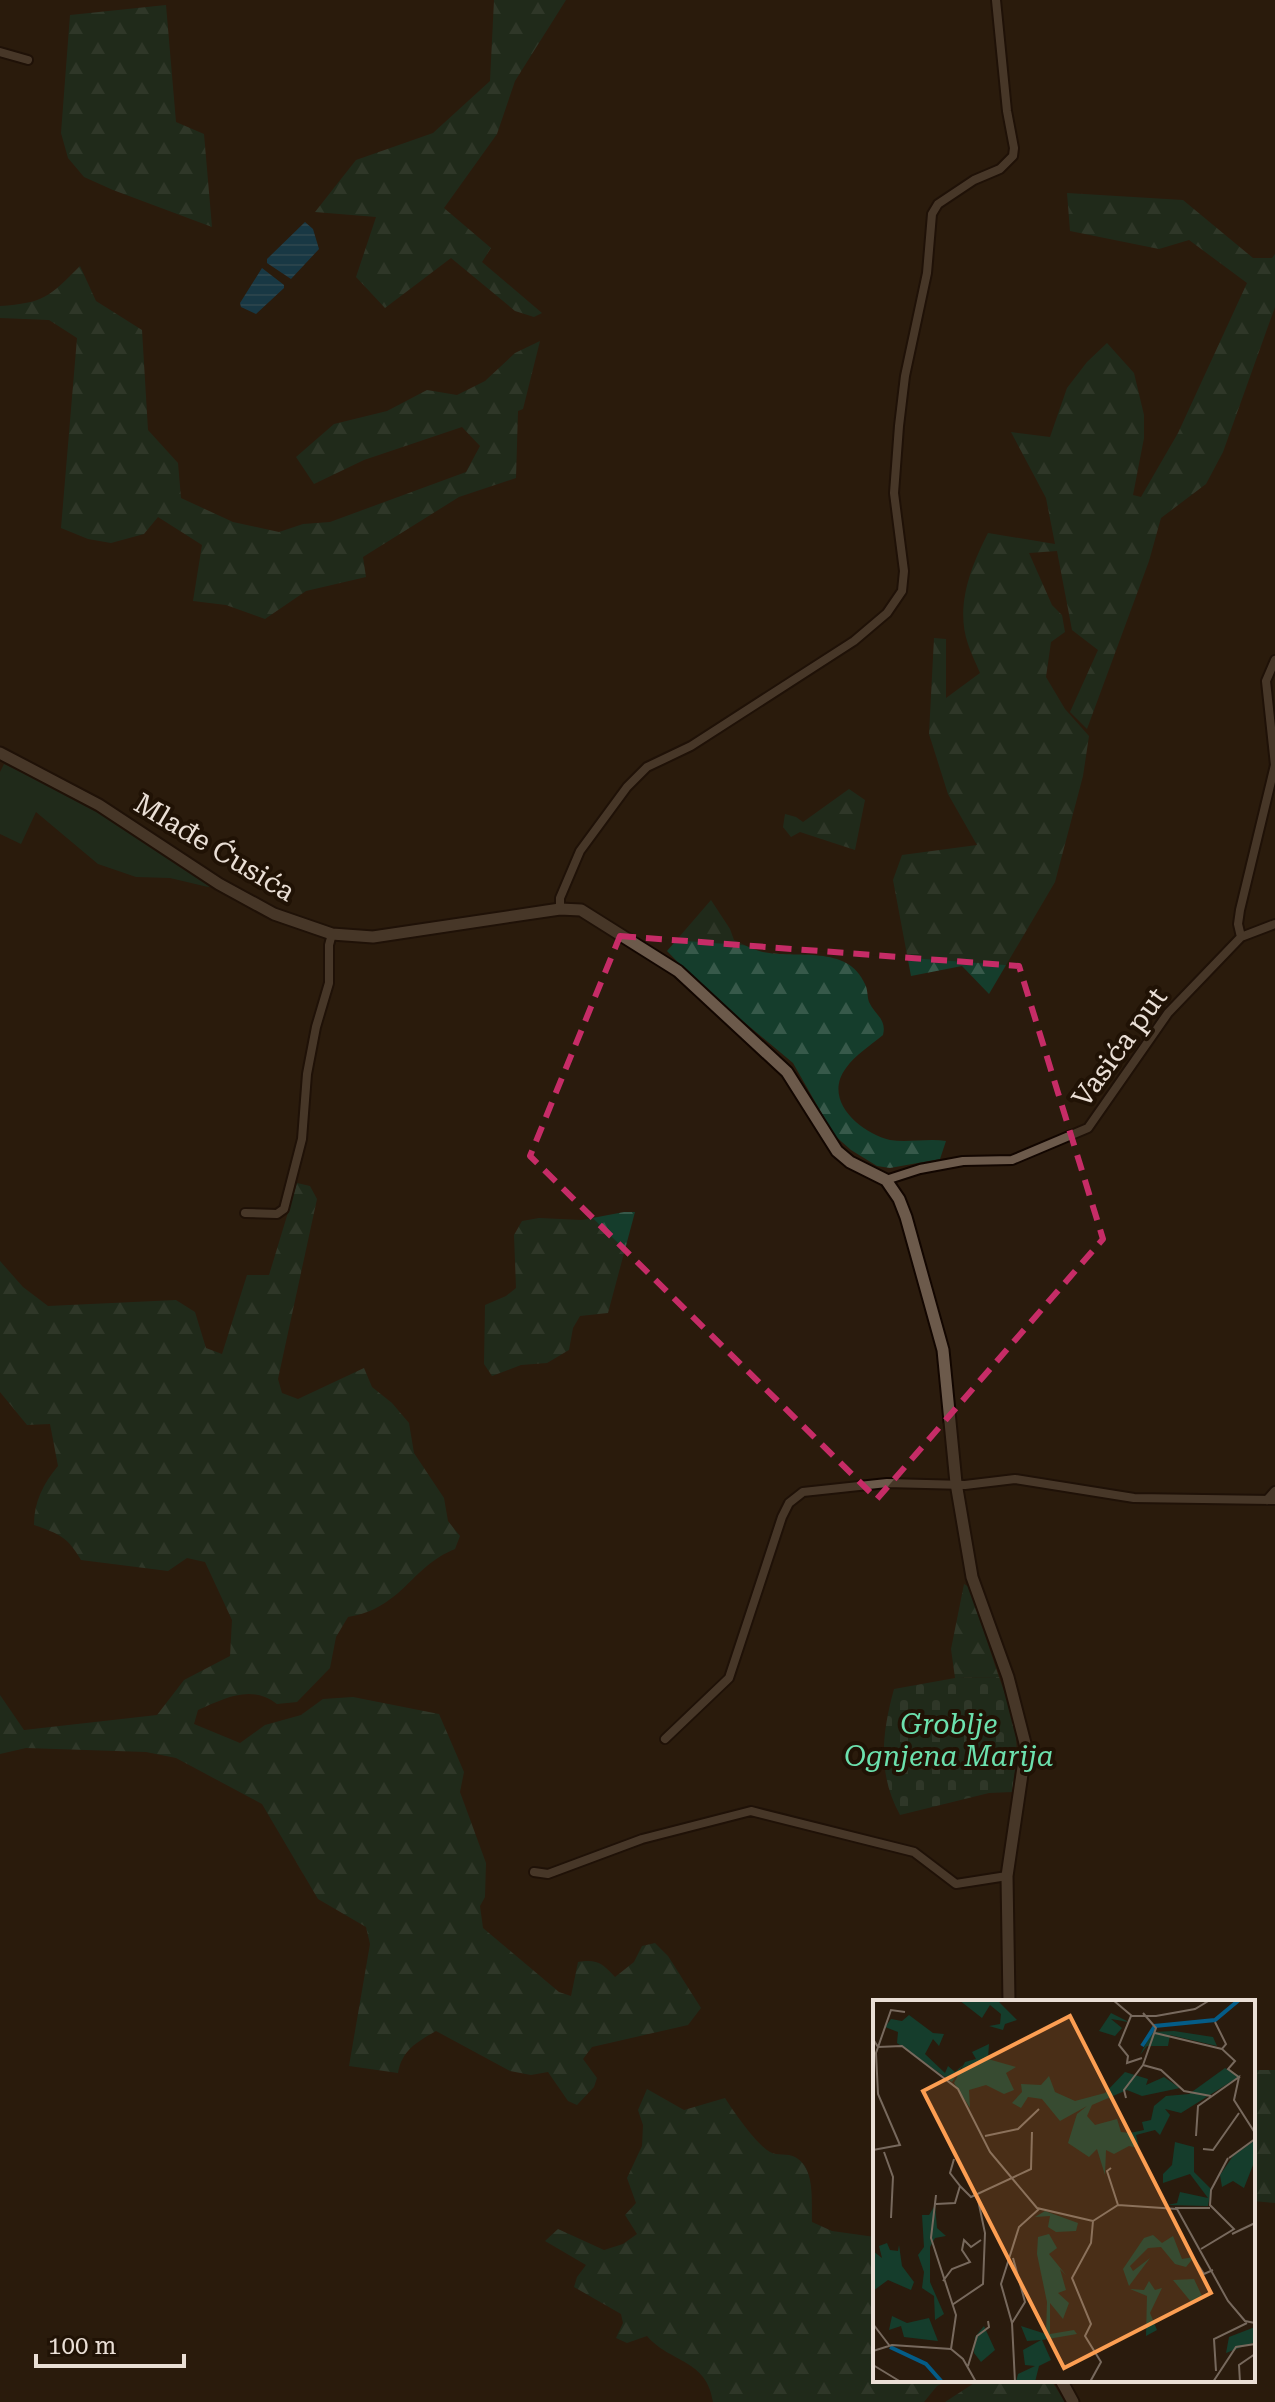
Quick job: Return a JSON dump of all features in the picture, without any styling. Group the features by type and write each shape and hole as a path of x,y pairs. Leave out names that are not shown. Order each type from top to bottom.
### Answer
{"street":[{"path":"996,0 1013,156 1000,169 974,180 938,204 932,214 927,273 905,376 899,426 894,493 904,571 902,591 887,613 854,641 691,746 647,767 627,787 580,851 560,898 560,909 581,910 678,971 787,1072 837,1151 850,1162 886,1180 899,1199 943,1350 956,1483 972,1577 1008,1677 1026,1747 1007,1876 1009,2000"},
{"path":"0,52 28,60"},
{"path":"1241,937 1238,924 1240,910 1275,765 1266,681 1275,660"},
{"name":"Mlađe Ćusića","path":"0,753 99,805 274,914 332,934 373,937 560,909"},
{"name":"Vasića put","path":"886,1180 920,1169 963,1161 1012,1160 1088,1128 1168,1013 1241,937 1275,924"},
{"path":"245,1213 277,1214 284,1209 302,1139 307,1074 329,983 332,934"},
{"path":"665,1739 729,1678 782,1517 795,1496 803,1492 887,1483 965,1485 1015,1479 1134,1498 1271,1500 1275,1491"},
{"path":"534,1872 548,1874 642,1839 751,1811 914,1852 956,1884 1007,1876"},
{"path":"1062,2382 1073,2402"}],"highlighted area":[{"path":"620,936 1019,966 1103,1239 877,1499 530,1156"}],"green space":[{"path":"494,0 566,0 515,81 497,134 444,208 491,248 482,262 542,313 534,317 515,311 451,258 385,308 356,277 376,217 315,212 356,160 433,133 490,81"},
{"path":"166,5 176,122 204,134 212,227 84,177 68,158 61,133 70,15"},
{"path":"1067,193 1183,200 1253,258 1272,258 1275,254 1275,307 1223,452 1206,484 1161,518 1149,561 1087,729 1070,712 1098,650 1072,630 1057,551 1029,553 1052,605 1062,615 1065,632 1051,642 1046,677 1065,709 1089,736 1083,776 1055,882 989,994 962,966 911,976 893,880 902,855 977,845 948,794 929,734 934,638 946,639 946,698 980,673 968,644 963,616 971,573 988,533 1055,544 1046,498 1011,432 1050,437 1067,388 1107,343 1134,373 1144,415 1144,438 1133,495 1141,497 1178,433 1247,283 1189,240 1159,249 1070,231"},
{"path":"80,266 96,301 142,330 148,430 178,463 181,498 233,522 279,532 303,524 330,522 466,472 480,446 462,427 364,460 314,484 296,457 334,424 387,411 427,390 457,395 485,381 515,353 540,341 523,409 518,411 516,478 459,497 363,557 366,577 306,591 265,619 226,605 193,601 202,545 158,517 144,534 111,543 88,539 61,528 77,338 49,320 0,318 0,306 27,303 45,296"},
{"path":"4,764 94,807 212,886 170,878 136,877 98,864 36,812 21,844 0,834 0,772"},
{"path":"849,789 865,800 855,850 800,832 791,837 783,827 785,814 803,822"},
{"path":"711,900 734,940 763,952 834,958 857,971 884,1030 883,1035 858,1054 846,1068 840,1080 841,1103 857,1123 890,1140 946,1141 940,1159 890,1168 877,1166 851,1150 834,1135 793,1063 702,987 667,951"},
{"path":"297,1183 310,1186 317,1199 278,1379 282,1393 298,1399 364,1368 372,1387 392,1403 409,1423 414,1453 444,1498 448,1521 460,1536 455,1549 427,1566 382,1605 348,1617 336,1637 330,1668 297,1702 277,1704 257,1695 238,1695 198,1710 194,1724 240,1743 265,1725 301,1715 323,1699 353,1697 439,1714 464,1772 460,1792 486,1863 485,1897 480,1906 483,1928 559,1992 571,1996 578,1962 599,1963 615,1977 634,1962 642,1946 655,1943 668,1956 701,2008 688,2025 592,2047 583,2059 597,2078 594,2087 577,2105 568,2101 548,2072 531,2075 510,2071 436,2031 407,2053 398,2073 349,2066 370,1944 366,1927 318,1899 262,1804 176,1758 146,1752 26,1748 0,1754 0,1695 24,1730 157,1715 184,1680 230,1656 232,1620 205,1562 187,1558 168,1571 81,1560 62,1537 34,1525 40,1494 58,1466 50,1424 27,1425 0,1392 0,1261 23,1287 48,1306 176,1300 195,1312 206,1348 222,1354 247,1275 269,1275"},
{"path":"635,1212 608,1313 580,1316 573,1328 569,1350 547,1363 521,1365 492,1376 484,1364 485,1305 516,1288 514,1235 522,1221 539,1218 582,1220"},
{"path":"964,1584 969,1587 999,1677 955,1678 951,1649"},
{"name":"Groblje Ognjena Marija","path":"999,1677 1016,1733 1012,1792 989,1793 900,1815 888,1784 884,1753 894,1689 955,1678"},
{"path":"1255,2070 1275,2070 1275,2203 1255,2201"},
{"path":"647,2089 684,2110 725,2098 765,2148 802,2162 811,2186 812,2222 832,2231 873,2237 873,2382 945,2382 937,2386 924,2402 713,2402 709,2388 696,2369 656,2345 647,2336 627,2343 616,2338 623,2323 621,2314 574,2287 586,2265 545,2241 558,2229 604,2250 623,2244 637,2234 625,2215 636,2203 627,2178 642,2146 643,2125 638,2110"},
{"path":"976,2382 1052,2382 1065,2402 945,2402"}],"water":[{"path":"305,222 313,229 319,249 291,279 267,263 267,259"},
{"path":"262,268 284,288 256,314 241,307 240,303"}]}
